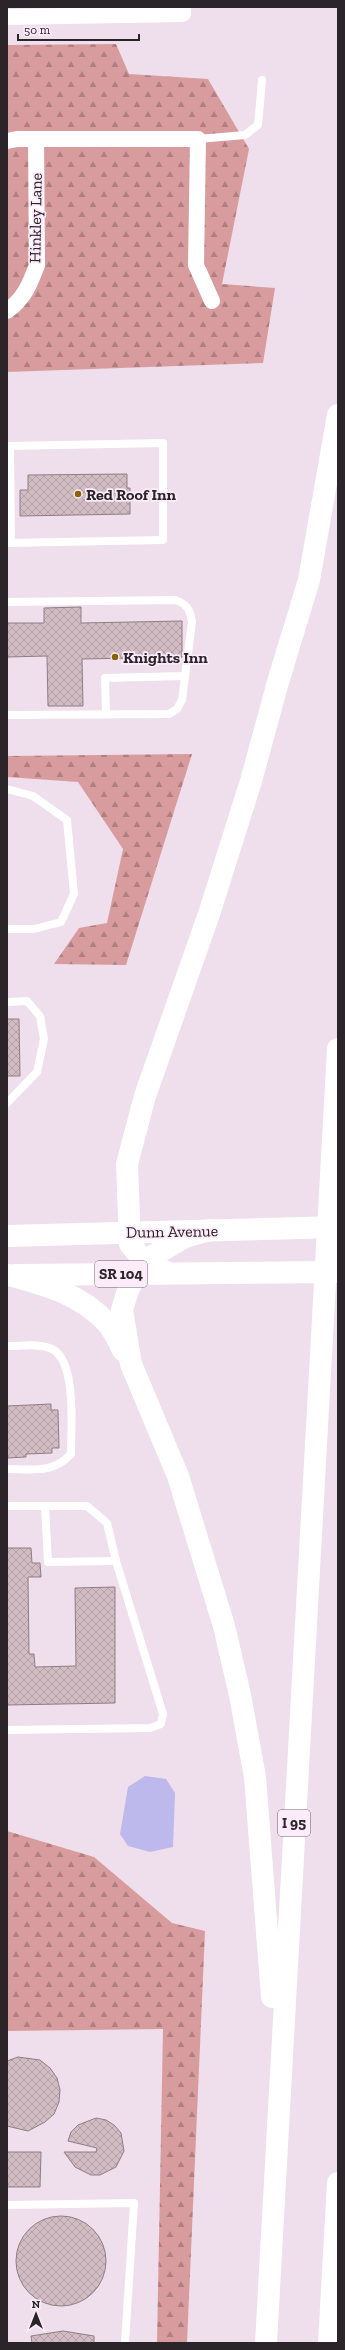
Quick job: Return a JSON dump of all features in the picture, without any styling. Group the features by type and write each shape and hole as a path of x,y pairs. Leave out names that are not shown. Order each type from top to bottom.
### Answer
{"main road":[{"path":"140,1267 130,1244 128,1232 127,1164 135,1128 209,914 251,781 278,682 309,580 338,415"},
{"name":"I 95","path":"266,2343 278,2086 338,1049"},
{"name":"Dunn Avenue","path":"7,1236 338,1228"},
{"path":"131,1364 122,1310 128,1290 140,1267 184,1237 210,1230"},
{"name":"SR 104","path":"8,1275 140,1267 168,1273 338,1272"},
{"path":"8,1275 57,1288 76,1298 108,1324 131,1364 178,1476 224,1626 240,1695 255,1777 261,1840 278,2086"},
{"path":"329,2343 338,2183"}],"street":[{"path":"7,17 183,14 182,7"},
{"path":"7,141 17,139 198,139 196,265 212,301"},
{"name":"Hinkley Lane","path":"7,310 21,300 31,282 37,265 36,139"}],"lane":[{"path":"198,139 245,135 258,125 262,80"},
{"path":"163,443 163,540 9,543 10,446 163,443"},
{"path":"7,602 175,600 185,604 190,612 192,622 182,700 177,709 169,714 7,715"},
{"path":"106,714 105,678 185,676"},
{"path":"7,789 33,796 67,820 74,894 61,922 34,929 7,929"},
{"path":"7,1002 27,1001 40,1016 44,1039 37,1072 7,1103"},
{"path":"7,1346 43,1346 54,1350 65,1364 70,1391 71,1454 62,1464 47,1469 7,1469"},
{"path":"7,1506 87,1506 108,1523 116,1561 163,1714 161,1724 150,1728 7,1730"},
{"path":"45,1506 48,1562 116,1561"},
{"path":"7,2205 134,2203 126,2343"}],"green space":[{"path":"116,44 129,74 208,79 249,149 222,284 275,288 263,363 7,372 7,45"},
{"path":"192,754 126,965 54,964 79,928 107,923 123,849 78,782 7,777 7,756"},
{"path":"7,1831 94,1857 172,1923 205,1931 187,2343 157,2343 163,2029 7,2031"}],"shaded area":[{"path":"145,1776 166,1779 175,1793 173,1847 150,1852 128,1846 120,1834 128,1787"}],"building":[{"name":"Red Roof Inn","path":"127,474 127,488 130,488 130,514 20,516 20,490 28,490 28,475"},
{"name":"Knights Inn","path":"81,607 81,623 182,621 182,657 82,659 83,706 48,706 47,656 7,657 7,623 44,623 44,608"},
{"path":"7,1019 19,1019 20,1076 7,1076"},
{"path":"51,1404 51,1410 58,1410 59,1448 52,1448 52,1453 26,1454 26,1457 7,1458 7,1406"},
{"path":"7,1548 31,1548 32,1563 40,1563 41,1577 28,1577 29,1654 34,1654 35,1667 76,1666 75,1588 115,1587 115,1703 7,1705"},
{"path":"18,2057 40,2060 50,2068 57,2078 60,2090 59,2102 54,2114 45,2122 28,2131 7,2126 7,2061"},
{"path":"96,2118 106,2120 114,2125 121,2133 124,2151 116,2167 100,2175 91,2175 75,2167 64,2152 96,2152 97,2148 68,2141 71,2132 78,2125"},
{"path":"7,2152 41,2152 40,2187 7,2187"},
{"path":"61,2216 78,2220 93,2229 102,2244 106,2261 102,2278 93,2293 78,2302 61,2306 44,2302 29,2293 20,2278 16,2261 20,2244 29,2229 44,2220"},
{"path":"63,2331 94,2336 94,2343 32,2343 31,2336"}],"place":[{"name":"Red Roof Inn","path":"78,494"},
{"name":"Knights Inn","path":"115,657"}]}
